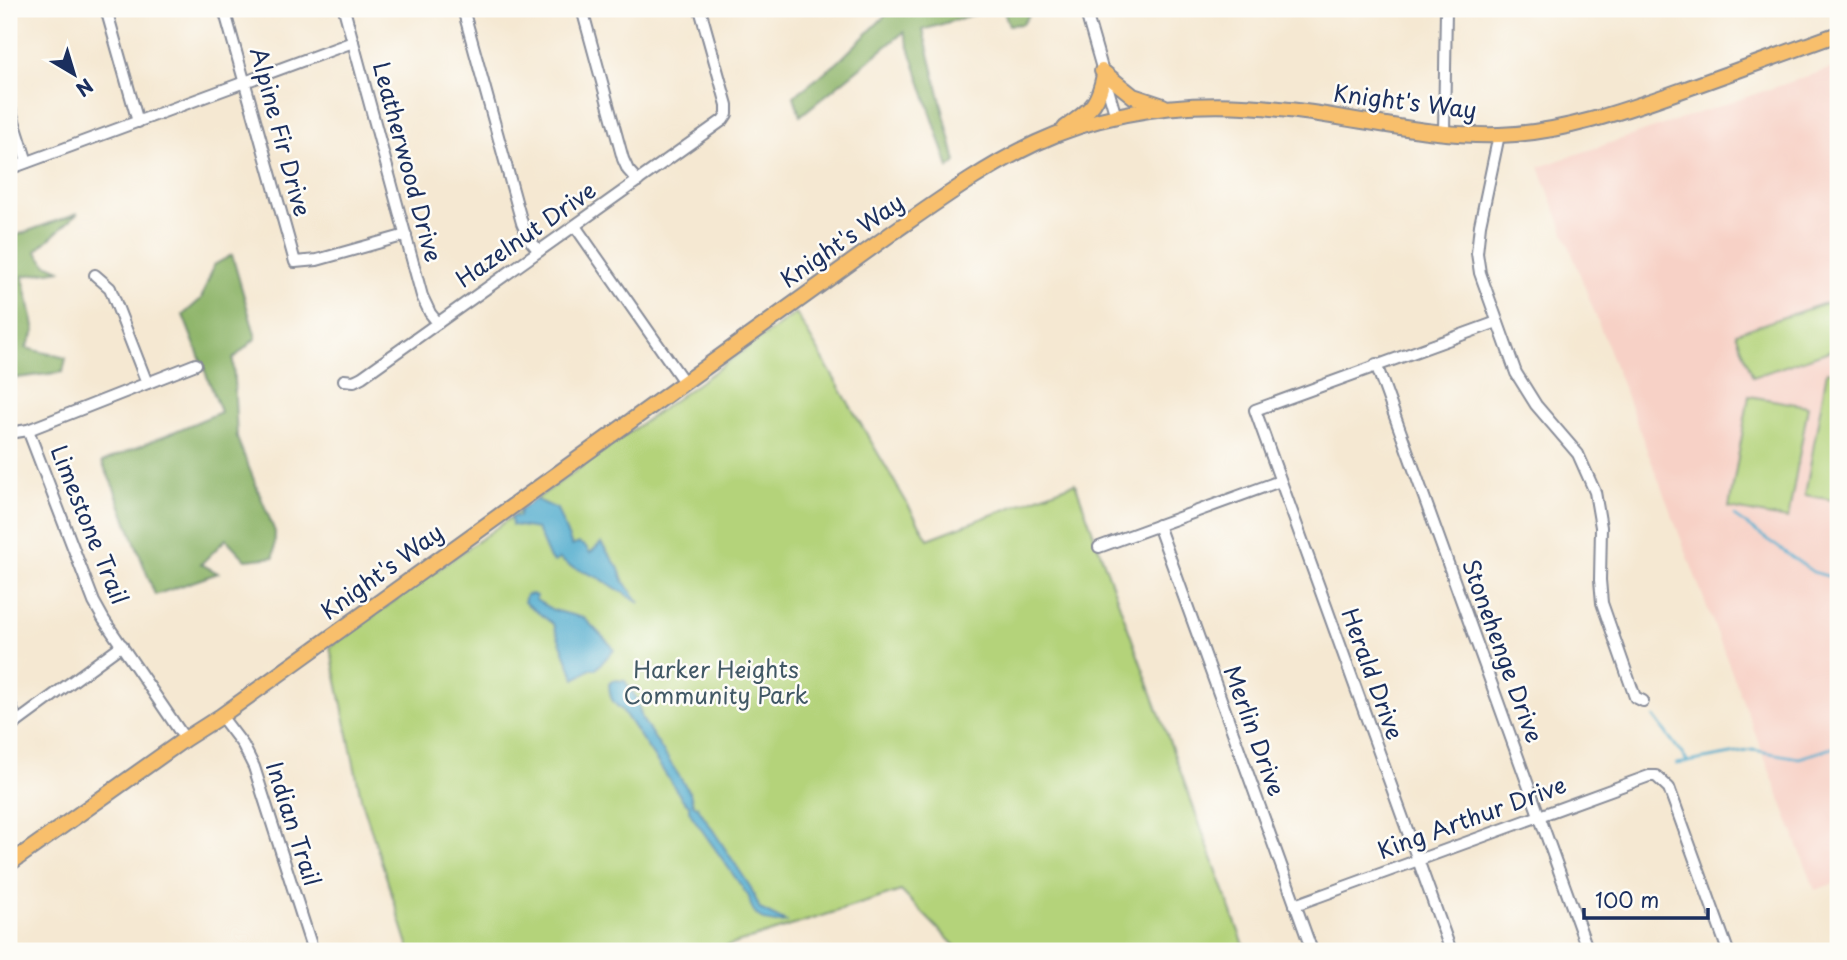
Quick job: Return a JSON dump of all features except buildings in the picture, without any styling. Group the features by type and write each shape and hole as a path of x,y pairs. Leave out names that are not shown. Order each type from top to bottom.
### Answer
{"main road":[{"name":"Knight's Way","path":"9,864 221,716 943,198 1007,158 1058,134 1164,106 1251,106 1444,132 1499,135 1547,129 1614,113 1838,34"},
{"path":"1058,134 1092,108 1100,95 1103,73 1133,96 1164,106"}],"street":[{"path":"106,9 138,122"},
{"name":"Alpine Fir Drive","path":"224,9 293,258 299,263 317,260 406,235"},
{"name":"Leatherwood Drive","path":"344,9 422,296 438,323"},
{"path":"463,9 522,223 529,239 540,251"},
{"path":"582,9 623,159 638,181"},
{"name":"Hazelnut Drive","path":"344,380 354,381 362,377 723,120 727,114 727,105 700,9"},
{"path":"1085,9 1116,117"},
{"path":"1444,132 1446,9"},
{"path":"9,169 353,42"},
{"path":"9,104 27,162"},
{"path":"1499,135 1480,225 1477,253 1480,273 1525,391 1578,454 1595,492 1601,527 1602,603 1635,697 1643,701"},
{"path":"575,226 684,382"},
{"path":"95,275 110,288 147,383"},
{"path":"1376,365 1497,321"},
{"path":"9,433 28,430 196,364"},
{"name":"Herald Drive","path":"1376,365 1255,410 1451,951"},
{"name":"Stonehenge Drive","path":"1376,365 1588,951"},
{"name":"Limestone Trail","path":"28,430 94,602 186,739"},
{"path":"1099,547 1280,481"},
{"name":"Merlin Drive","path":"1158,525 1312,951"},
{"path":"9,701 13,725 122,645"},
{"name":"Indian Trail","path":"221,716 243,745 254,767 313,951"},
{"name":"King Arthur Drive","path":"1295,905 1649,776 1656,776 1669,788 1728,951"}],"shaded area":[{"path":"1838,66 1838,882 1815,890 1539,167"}],"green space":[{"path":"892,9 991,9 923,30 956,162 949,168 904,32 800,116 794,96 837,63"},
{"path":"1003,9 1028,9 1029,15 1023,24 1009,25"},
{"path":"78,213 36,251 46,264 60,270 23,276 35,331 26,348 66,358 63,372 9,379 9,238"},
{"path":"232,255 256,338 233,359 237,438 275,532 274,557 246,560 226,539 201,564 218,573 155,595 102,462 221,412 183,315 201,299 214,265"},
{"path":"1838,299 1838,348 1753,377 1736,333"},
{"name":"Harker Heights Community Park","path":"796,313 928,539 1075,483 1246,951 960,951 901,891 712,951 410,951 361,798 330,647"},
{"path":"1827,371 1838,373 1838,501 1805,495"},
{"path":"1749,396 1808,406 1788,519 1729,508"}],"water":[{"path":"535,499 557,509 572,546 579,543 590,553 601,543 640,603 599,578 559,559 555,562 550,559 537,529 512,525 511,516 519,517 520,510"},
{"path":"526,595 536,596 536,600 553,610 584,618 614,650 596,669 591,669 575,679 553,624 524,602"},
{"path":"613,680 625,681 637,699 642,719 690,793 693,804 697,806 751,888 760,909 786,922 767,921 753,910 749,897 692,816 689,805 622,710 613,702 609,684"}],"waterway":[{"path":"1734,516 1813,572 1838,579"},
{"path":"1654,717 1688,762"},
{"path":"1677,764 1753,750 1799,758 1838,746"}]}
